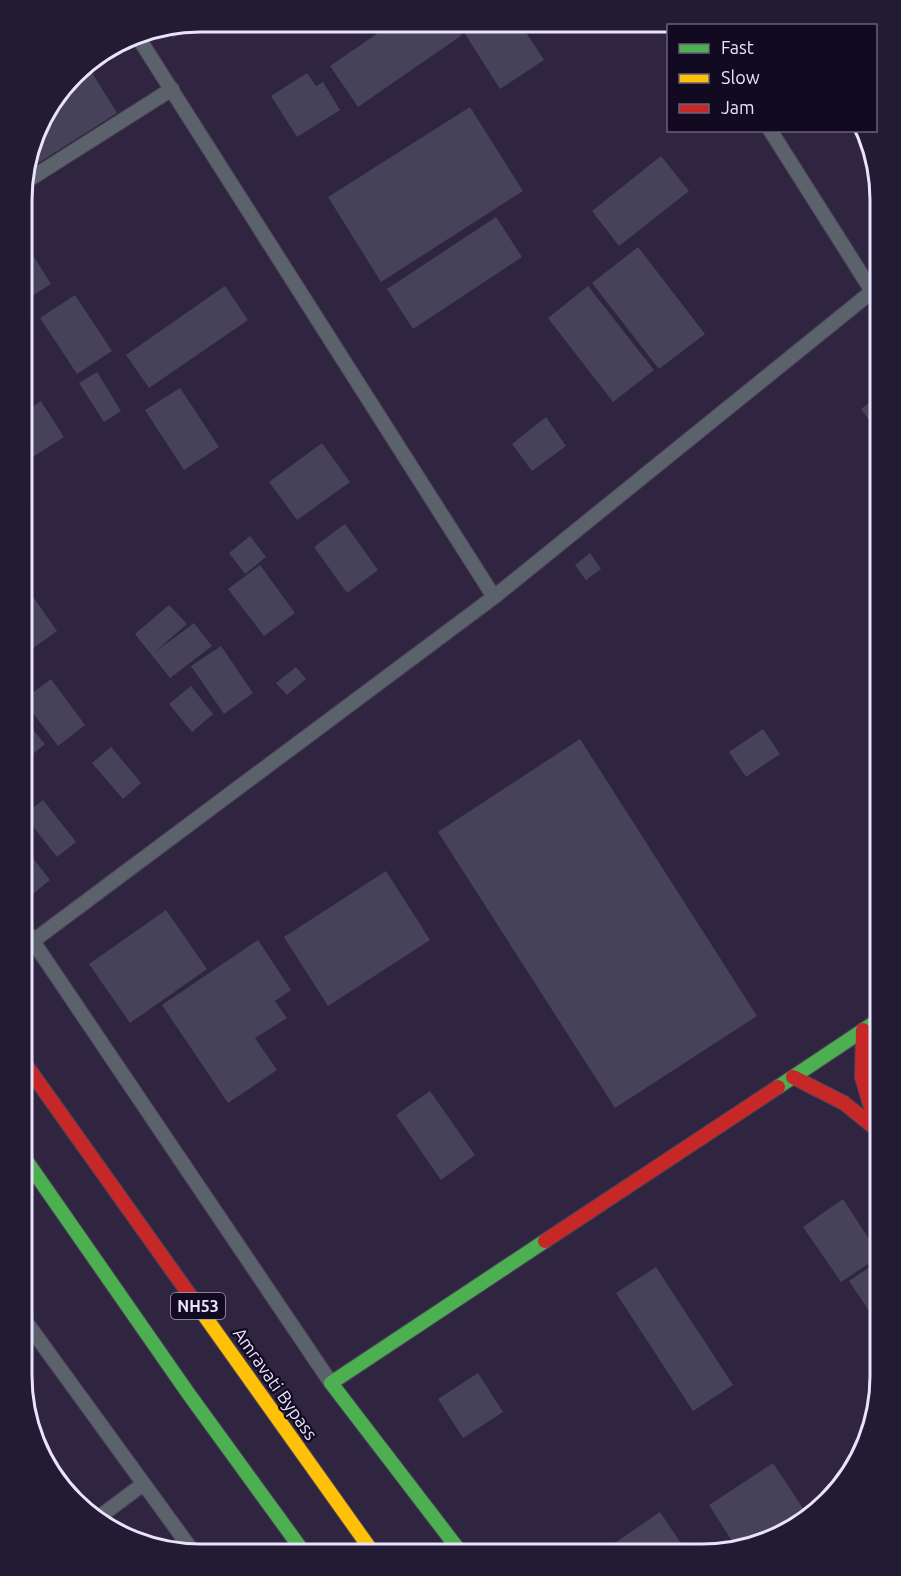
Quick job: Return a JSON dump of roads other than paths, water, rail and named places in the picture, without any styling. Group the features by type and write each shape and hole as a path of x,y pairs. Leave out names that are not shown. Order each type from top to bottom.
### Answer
{"main road":[{"path":"454,1544 331,1383 869,1026"},
{"path":"863,1030 862,1077 869,1101"},
{"name":"Amravati Bypass","path":"32,1073 367,1544"},
{"path":"793,1077 844,1103 869,1123"},
{"path":"32,1169 188,1393 298,1544"}],"lane":[{"path":"141,41 494,597"},
{"path":"33,177 172,89"},
{"path":"771,132 870,279"},
{"path":"331,1383 33,941 494,597 870,293"},
{"path":"32,1330 186,1543"},
{"path":"103,1514 142,1485"}]}
